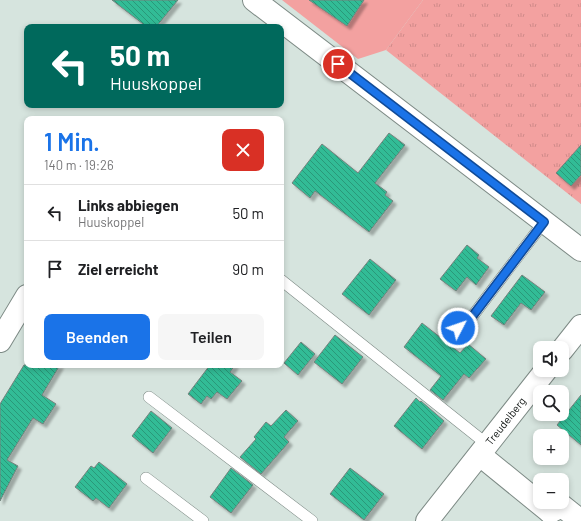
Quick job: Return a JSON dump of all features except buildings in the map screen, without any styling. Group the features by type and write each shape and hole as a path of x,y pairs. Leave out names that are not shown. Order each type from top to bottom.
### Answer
{"street":[{"path":"254,0 581,250"},
{"path":"0,341 24,301"},
{"path":"569,341 581,326"},
{"name":"Treudelberg","path":"427,521 541,377"},
{"name":"Treudelberg","path":"484,450 549,516 562,506 576,515"}],"lane":[{"path":"448,321 458,328 465,326 544,222"},
{"path":"284,283 484,450"},
{"path":"149,396 312,521"},
{"path":"146,478 203,521"}],"green space":[{"path":"282,0 423,0 386,50 358,59"},
{"path":"423,0 581,0 581,204 386,50"}],"route":[{"path":"338,64 544,222 465,326 458,328"}]}
